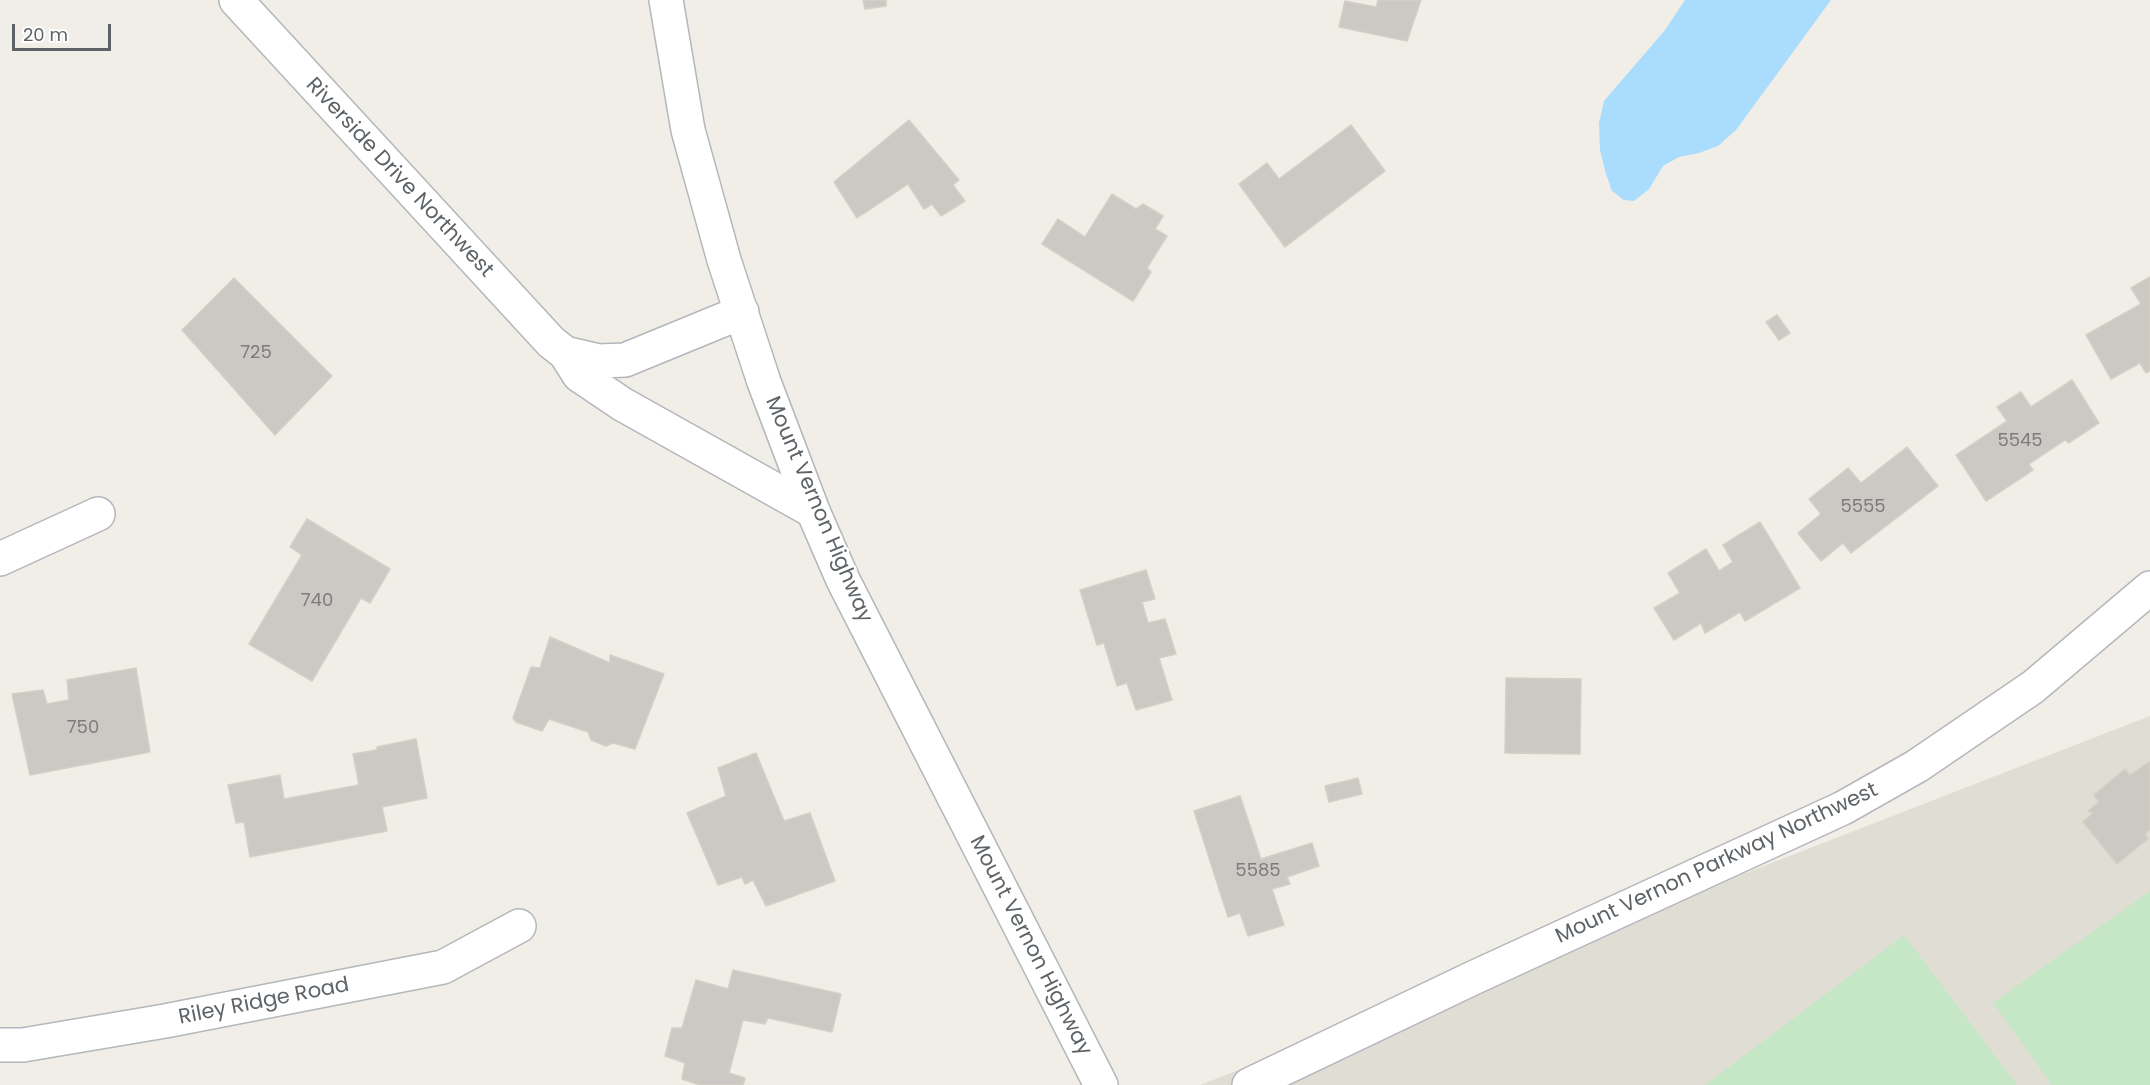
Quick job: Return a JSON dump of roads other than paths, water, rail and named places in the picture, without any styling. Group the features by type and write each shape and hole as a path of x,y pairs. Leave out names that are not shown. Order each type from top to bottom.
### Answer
{"street":[{"name":"Riverside Drive Northwest","path":"236,0 551,342 565,353 579,375 622,404 813,511"},
{"name":"Mount Vernon Highway","path":"666,0 688,130 724,260 764,382 813,511 843,580 1101,1085"},
{"path":"565,353 600,361 625,360 742,312"},
{"path":"0,559 98,514"},
{"name":"Mount Vernon Parkway Northwest","path":"1249,1085 1473,978 1843,808 1917,766 2033,687 2150,588"},
{"name":"Riley Ridge Road","path":"0,1045 23,1045 165,1021 443,967 519,926"}],"water":[{"path":"1685,0 1831,0 1736,130 1718,146 1679,157 1663,166 1649,189 1634,201 1624,200 1612,191 1600,150 1599,123 1604,101 1665,30"}]}
